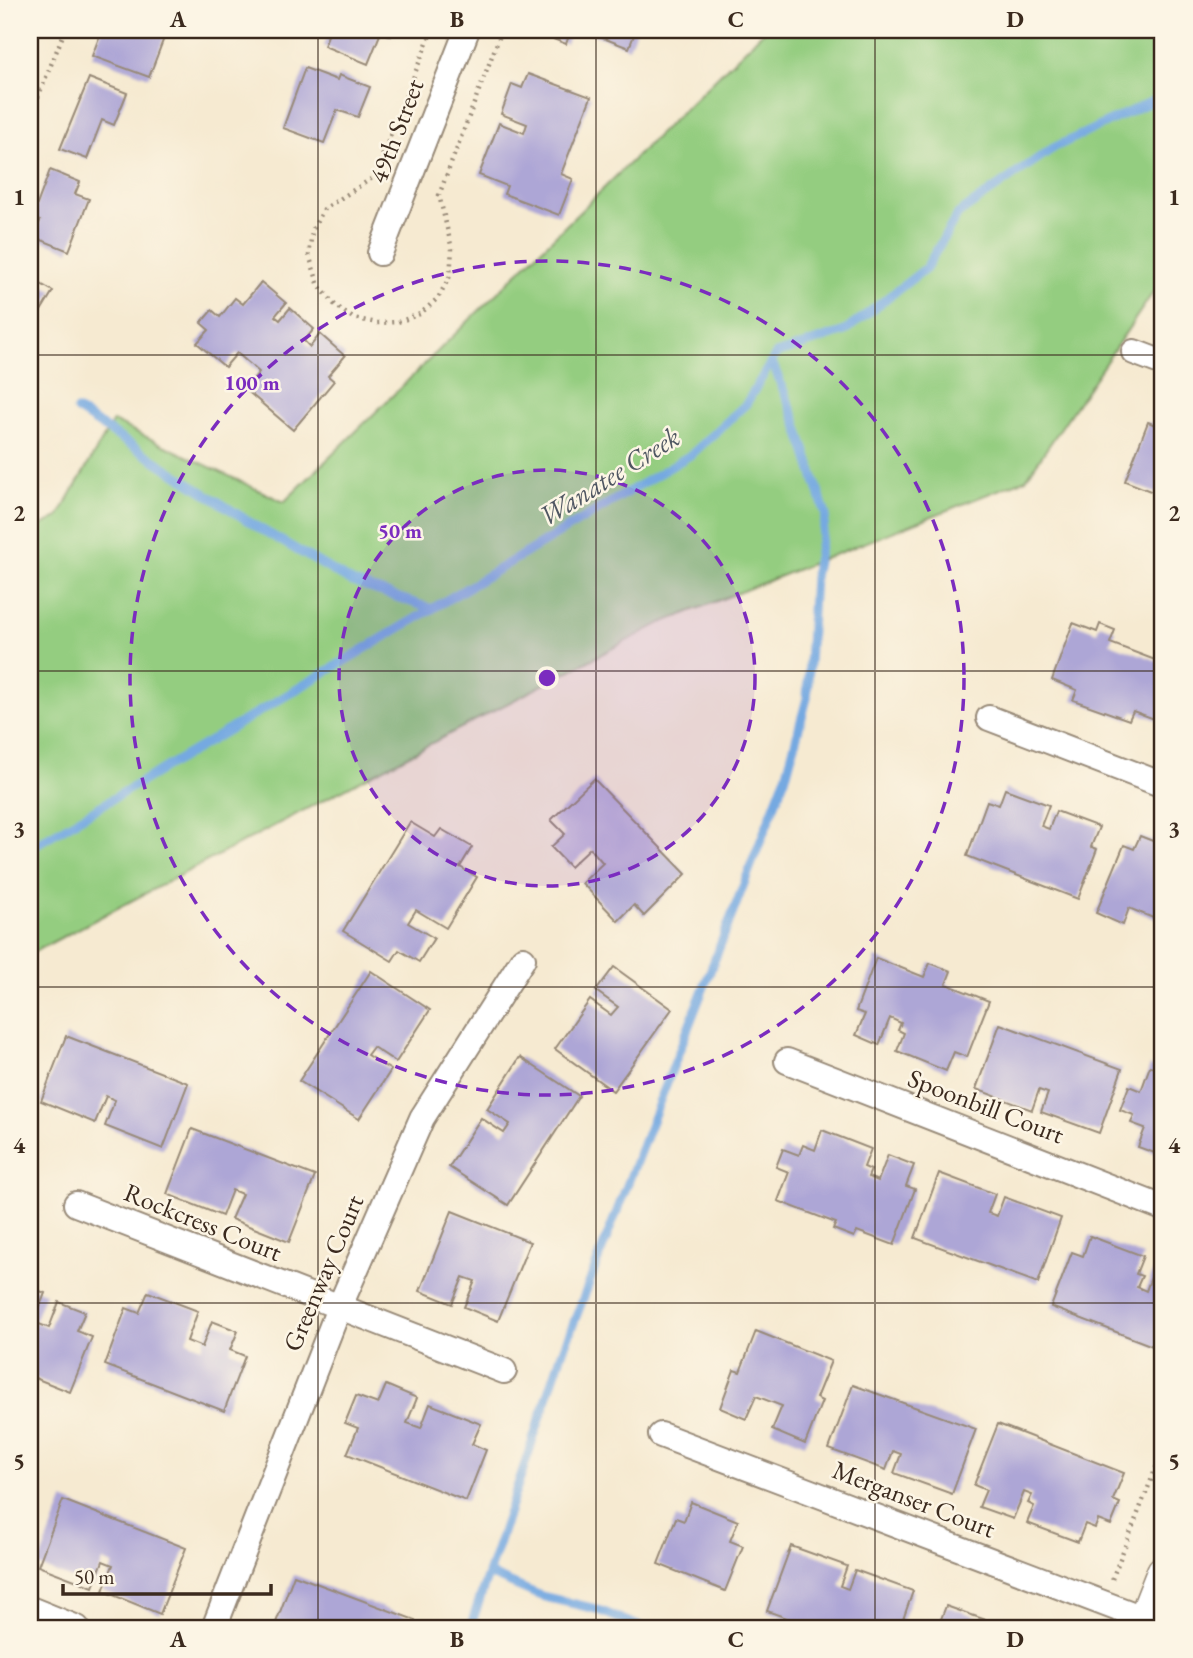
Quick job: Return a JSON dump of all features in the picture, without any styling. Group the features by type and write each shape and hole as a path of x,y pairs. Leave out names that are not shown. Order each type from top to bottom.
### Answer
{"street":[{"name":"49th Street","path":"380,253 467,30"},
{"path":"1134,352 1163,363"},
{"path":"989,718 1163,785"},
{"name":"Greenway Court","path":"214,1628 339,1308 422,1118 523,959"},
{"name":"Spoonbill Court","path":"787,1061 1163,1208"},
{"name":"Rockcress Court","path":"76,1204 503,1371"},
{"name":"Merganser Court","path":"661,1435 1143,1624"},
{"path":"1143,1624 1163,1572"},
{"path":"30,1609 77,1628"}],"path":[{"path":"30,117 65,30"},
{"path":"1111,1581 1163,1450"}],"green space":[{"path":"765,30 1163,30 1163,278 1026,479 659,624 30,954 30,531 58,517 113,421 284,502"}],"building":[{"path":"102,30 167,30 149,77 92,56"},
{"path":"330,30 393,30 391,36 381,32 368,64 324,46"},
{"path":"530,30 571,30 566,44"},
{"path":"582,30 636,30 629,48"},
{"path":"305,68 337,80 339,75 370,87 358,117 337,110 324,143 283,128"},
{"path":"528,74 591,97 561,174 573,179 559,215 504,194 507,186 479,175 499,123 524,133 527,124 501,114 512,84 522,88"},
{"path":"89,78 127,93 114,125 102,120 87,159 60,149"},
{"path":"50,170 80,182 75,194 89,199 69,251 34,237 40,221 32,218"},
{"path":"30,259 40,265 32,279 53,291 30,329"},
{"path":"261,282 286,303 275,316 280,320 290,308 314,329 304,341 310,347 320,334 345,356 328,376 334,381 293,430 245,389 259,372 237,353 225,367 197,343 209,330 201,323 212,310 220,317 235,298 243,304"},
{"path":"1148,422 1163,428 1163,496 1125,481"},
{"path":"1073,623 1097,632 1100,624 1115,630 1110,643 1163,663 1163,703 1157,720 1133,711 1129,720 1073,700 1077,690 1052,680"},
{"path":"594,779 686,874 644,916 634,905 618,921 582,883 603,863 590,848 570,867 551,847 565,834 551,820"},
{"path":"1005,789 1049,805 1041,826 1049,829 1056,811 1099,827 1091,847 1097,849 1078,899 967,856 987,801 999,805"},
{"path":"410,822 435,837 441,829 472,847 460,867 477,877 446,928 416,910 408,923 434,938 419,962 399,950 392,961 343,931"},
{"path":"1140,836 1163,845 1163,922 1129,908 1123,925 1096,913 1124,845 1134,849"},
{"path":"876,958 924,977 930,963 951,971 946,984 989,1001 967,1057 954,1052 946,1071 897,1051 904,1033 898,1030 901,1023 890,1018 879,1045 856,1035 865,1014 856,1011"},
{"path":"614,967 672,1009 613,1091 555,1049 590,1000 611,1015 618,1007 596,991"},
{"path":"371,971 430,1010 396,1062 373,1047 367,1055 391,1070 359,1119 299,1081"},
{"path":"1000,1024 1122,1069 1099,1133 1041,1112 1048,1093 1039,1090 1032,1110 976,1089"},
{"path":"66,1036 188,1083 163,1149 105,1126 115,1100 106,1096 95,1123 41,1101"},
{"path":"520,1057 579,1096 508,1205 449,1167 481,1118 504,1133 510,1124 487,1109"},
{"path":"1150,1066 1163,1071 1163,1156 1138,1147 1145,1128 1131,1123 1134,1115 1120,1110 1129,1086 1141,1091"},
{"path":"192,1129 315,1176 289,1242 231,1219 242,1194 232,1190 222,1216 167,1194"},
{"path":"822,1130 871,1149 864,1167 871,1170 868,1177 878,1181 888,1155 914,1165 906,1186 915,1189 894,1245 857,1231 854,1237 833,1229 836,1223 778,1201 789,1172 776,1167 783,1149 799,1155 803,1145 815,1150"},
{"path":"939,1173 995,1194 988,1213 997,1216 1004,1197 1061,1218 1038,1283 915,1238"},
{"path":"452,1211 530,1242 498,1321 464,1307 475,1281 463,1277 452,1304 420,1291"},
{"path":"1090,1236 1143,1256 1136,1274 1142,1276 1137,1287 1146,1291 1156,1264 1163,1267 1163,1350 1051,1307 1072,1252 1083,1256"},
{"path":"30,1287 45,1293 34,1322 49,1328 59,1302 85,1312 77,1331 92,1337 70,1392 30,1376"},
{"path":"148,1292 198,1311 187,1341 202,1347 212,1321 238,1331 230,1350 245,1356 224,1411 105,1365 126,1308 139,1313"},
{"path":"756,1331 831,1361 816,1398 822,1401 805,1444 772,1430 782,1406 756,1396 746,1419 720,1408 734,1370 740,1372"},
{"path":"386,1385 417,1398 407,1423 421,1428 430,1404 481,1424 472,1444 486,1450 466,1501 347,1454 358,1428 345,1423 356,1396 378,1404"},
{"path":"853,1385 976,1429 952,1494 894,1473 901,1454 893,1451 886,1470 829,1449"},
{"path":"998,1424 1124,1473 1113,1500 1120,1503 1111,1525 1098,1520 1095,1528 1085,1524 1078,1542 1027,1523 1034,1506 1028,1503 1032,1495 1024,1492 1013,1519 979,1507 986,1490 974,1485"},
{"path":"63,1500 186,1548 160,1614 103,1591 113,1565 103,1561 93,1587 38,1566"},
{"path":"691,1502 738,1521 730,1541 743,1546 725,1591 658,1564 676,1518 684,1521"},
{"path":"791,1546 847,1566 840,1586 848,1589 855,1570 913,1591 900,1628 815,1628 767,1611"},
{"path":"294,1575 415,1620 412,1628 274,1628"},
{"path":"946,1606 997,1624 996,1628 925,1628 927,1623 938,1627"}],"waterway":[{"name":"Wanatee Creek","path":"30,848 692,454 746,404 776,354 845,331 926,268 958,214 1053,148 1163,96"},
{"path":"470,1628 562,1353 787,773 807,698 814,577 826,515 796,421 772,362"},
{"path":"77,410 259,528 352,582 432,609"},
{"path":"489,1574 541,1596 596,1609 643,1628"}]}
